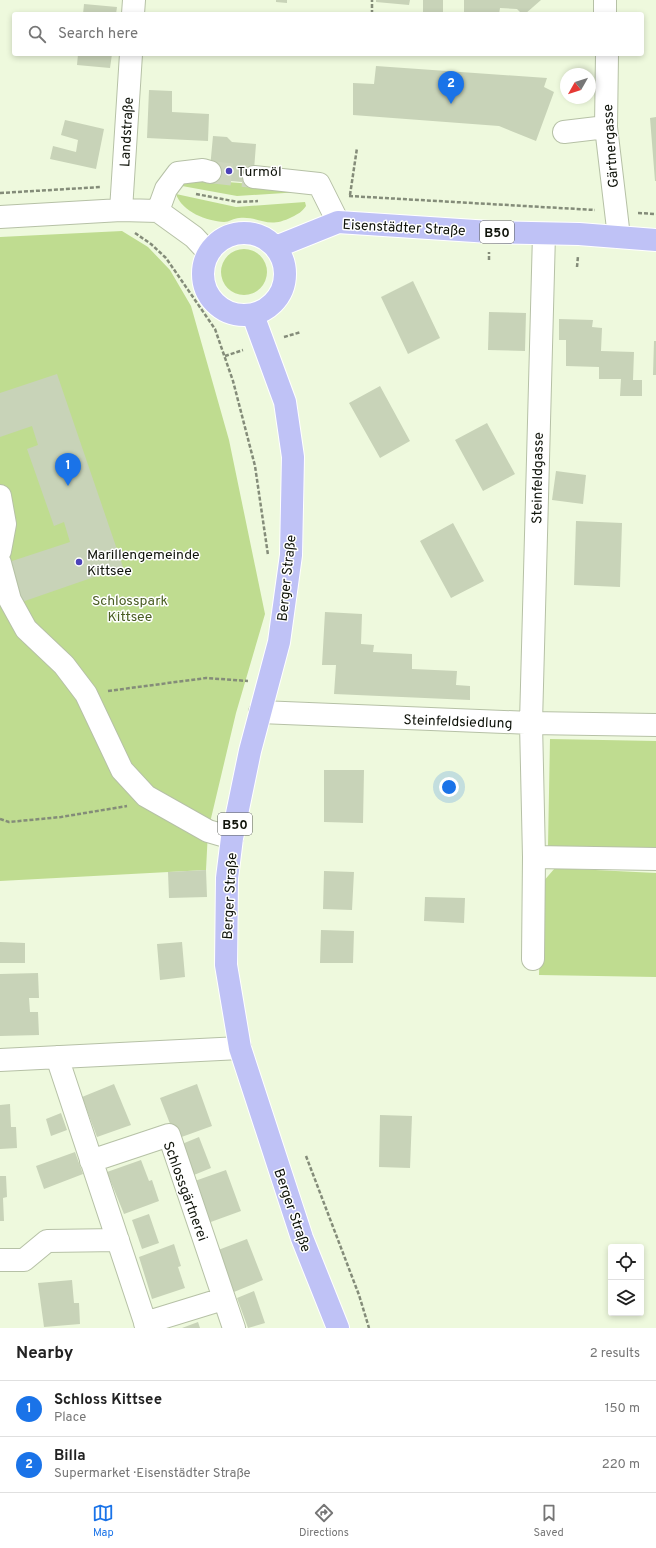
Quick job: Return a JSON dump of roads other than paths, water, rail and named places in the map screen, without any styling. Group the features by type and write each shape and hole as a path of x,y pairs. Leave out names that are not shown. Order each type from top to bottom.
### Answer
{"main road":[{"name":"Eisenstädter Straße","path":"276,247 338,222 490,232 579,234 656,240"},
{"path":"248,232 265,238 276,247 283,260 285,278 282,291 273,303 261,311 253,314 231,313 218,306 209,295 203,280 203,266 208,252 214,245 226,236 248,232"},
{"name":"Berger Straße","path":"253,314 285,402 293,457 290,563 278,642 250,751 232,838 228,878 226,965 240,1048 302,1238 338,1328"}],"street":[{"path":"133,12 134,0"},
{"path":"605,0 605,12"},
{"name":"Landstraße","path":"121,210 131,56"},
{"name":"Gärtnergasse","path":"607,56 606,127 619,238"},
{"path":"564,132 606,127"},
{"path":"158,211 166,189 178,173 203,170 210,172"},
{"path":"254,177 319,184 324,197 338,222"},
{"path":"0,217 121,210 158,211 194,237 208,252"},
{"name":"Steinfeldgasse","path":"533,959 534,857 531,723 544,234"},
{"path":"0,496 5,524 0,551"},
{"path":"0,563 10,600 26,629 64,665 86,694 122,770 146,796 208,831 232,838"},
{"name":"Steinfeldsiedlung","path":"260,712 531,723 656,725"},
{"path":"534,857 656,859"},
{"path":"0,1060 240,1048"},
{"path":"57,1057 146,1326 223,1299"},
{"name":"Schlossgärtnerei","path":"91,1161 169,1135 234,1328"},
{"path":"0,1260 24,1260 47,1242 118,1240"}],"tunnel":[{"path":"210,172 254,177"}],"place":[{"name":"Billa","path":"451,104"},
{"name":"Turmöl","path":"229,171"},
{"name":"Schloss Kittsee","path":"68,486"},
{"name":"Marillengemeinde Kittsee","path":"79,562"}],"park label":[{"name":"Schlosspark Kittsee","path":"130,608"}]}
